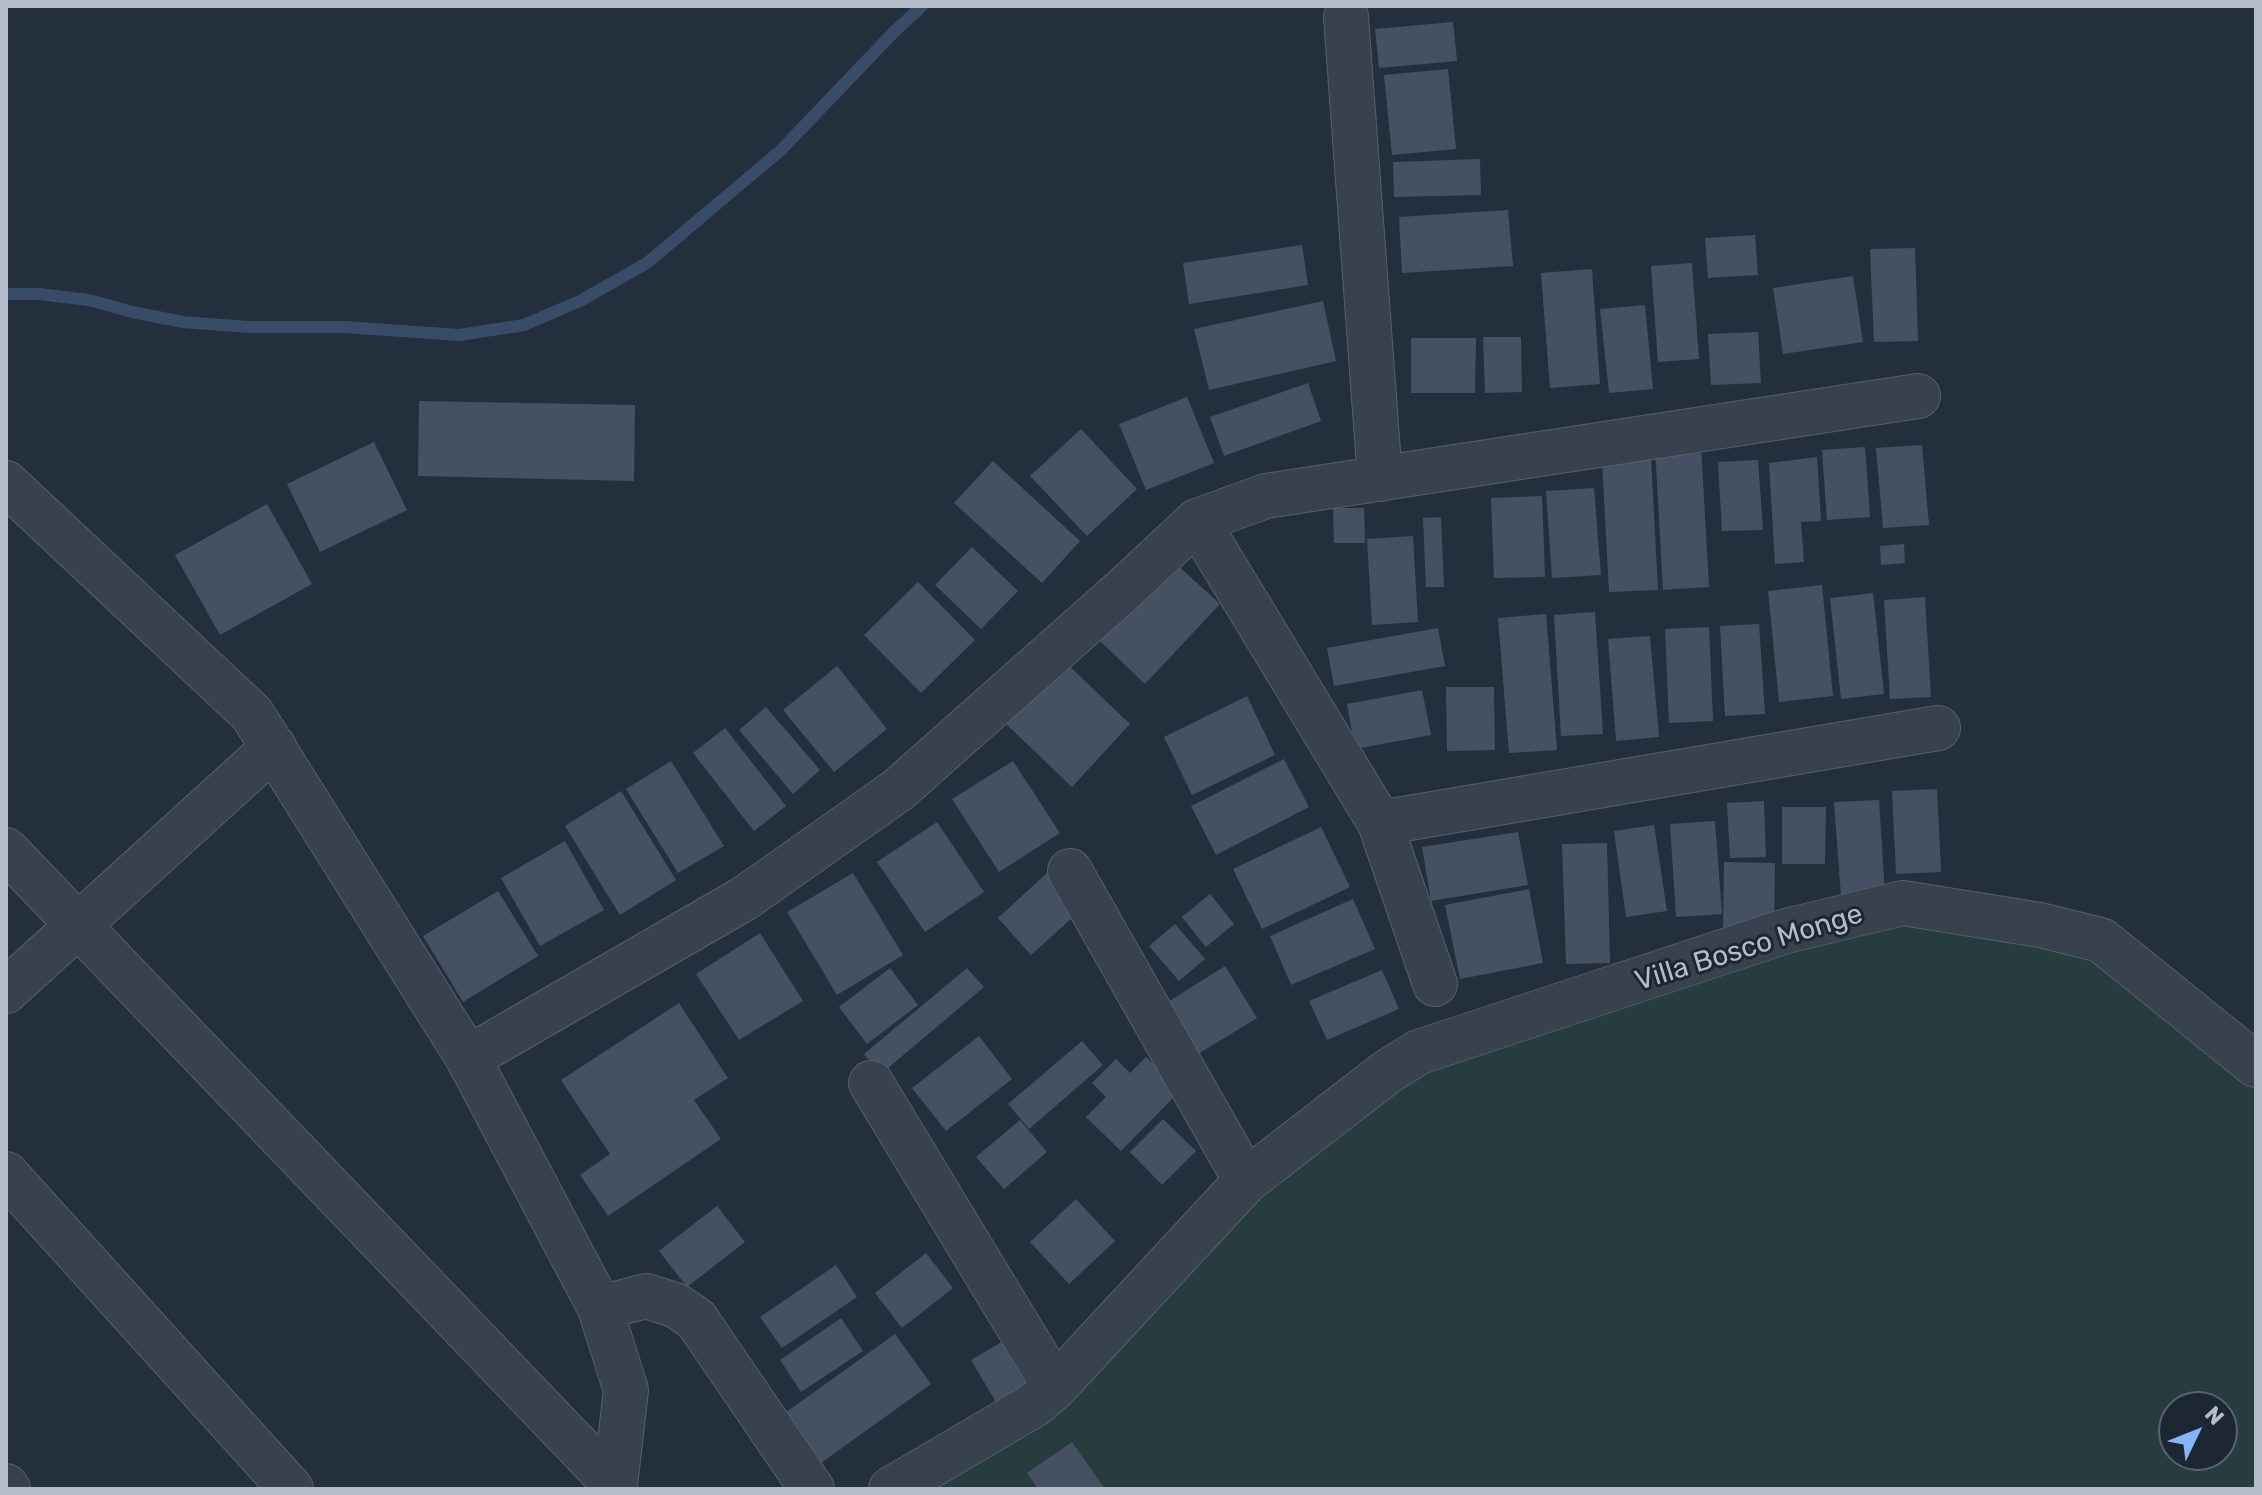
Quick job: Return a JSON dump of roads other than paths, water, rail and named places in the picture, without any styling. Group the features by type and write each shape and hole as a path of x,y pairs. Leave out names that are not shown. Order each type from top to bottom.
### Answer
{"street":[{"path":"1346,17 1380,479"},
{"path":"468,1058 745,898 898,790 1197,521 1266,496 1918,396"},
{"path":"6,483 252,714 468,1058 600,1308 626,1390 614,1487"},
{"path":"1197,521 1380,823 1435,984"},
{"path":"1380,823 1938,728"},
{"path":"6,991 274,747"},
{"path":"6,850 614,1487"},
{"path":"1070,871 1246,1181"},
{"name":"Villa Bosco Monge","path":"891,1489 1034,1405 1055,1387 1246,1181 1387,1072 1419,1052 1786,931 1903,903 2040,925 2101,940 2256,1065"},
{"path":"871,1083 1055,1387"},
{"path":"6,1174 291,1489"},
{"path":"600,1308 646,1296 675,1305 696,1319 812,1489"}],"waterway":[{"path":"6,294 89,300 183,322 248,327 345,327 459,335 524,325 580,301 647,263 780,151 922,6"}]}
